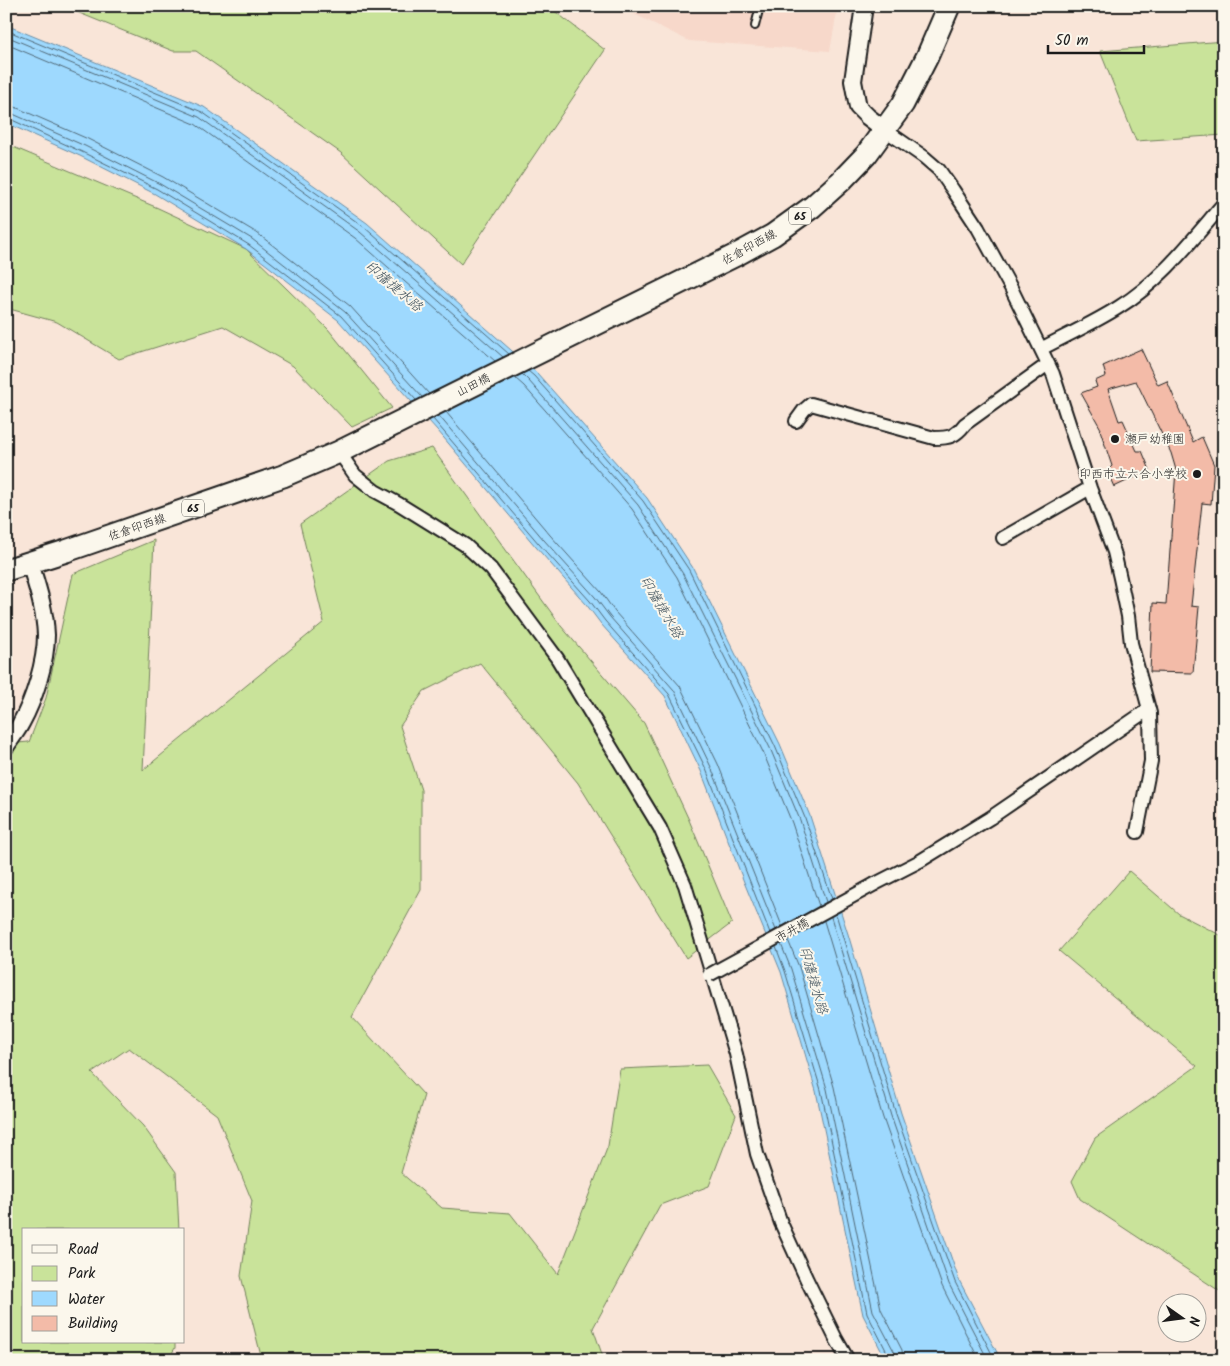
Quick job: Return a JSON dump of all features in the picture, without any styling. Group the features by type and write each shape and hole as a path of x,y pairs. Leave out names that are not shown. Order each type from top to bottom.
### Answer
{"main road":[{"name":"佐倉印西線","path":"570,337 773,235 812,207 842,182 866,155 903,104 927,57 949,6"},
{"name":"山田橋","path":"376,434 570,337"},
{"name":"佐倉印西線","path":"7,569 30,563 274,480 376,434"}],"street":[{"path":"864,6 853,81 858,107 868,117 939,170 978,228 1011,288 1053,374 1090,488 1114,552 1128,616 1131,643 1149,708 1151,761 1137,832"},
{"path":"1041,348 1119,307 1150,284 1224,203"},
{"path":"796,421 811,404 934,438 945,438 957,434 965,424 1048,364"},
{"path":"339,452 354,475 375,491 465,545 491,569 557,658 660,828 685,885 733,1045 757,1154 781,1223 848,1360"},
{"path":"1003,538 1090,488"},
{"path":"6,746 22,723 40,679 44,656 46,635 44,613 30,563"},
{"name":"市井橋","path":"709,975 920,861 990,818 1149,708"}],"lane":[{"path":"755,26 760,6"}],"shaded area":[{"path":"618,6 838,6 830,51 689,41"}],"green space":[{"path":"62,6 548,6 605,50 461,264 341,153 196,51 173,51"},
{"path":"1224,41 1224,135 1136,141 1100,51"},
{"path":"6,144 158,208 246,249 328,329 392,408 352,427 293,366 223,326 119,359 57,322 6,308"},
{"path":"432,448 561,626 644,723 689,820 732,923 686,958 578,783 480,663 424,691 400,726 421,790 421,890 352,1017 424,1095 401,1173 442,1208 510,1213 558,1274 608,1146 620,1069 707,1065 736,1115 709,1186 660,1205 593,1328 604,1360 262,1360 241,1276 252,1201 217,1115 129,1048 92,1073 143,1126 176,1172 179,1228 22,1228 22,1344 175,1344 175,1348 168,1360 6,1360 6,744 29,742 46,698 73,574 154,540 143,770 324,622 300,524 389,461"},
{"path":"1129,871 1179,914 1224,937 1224,1294 1080,1199 1072,1181 1095,1138 1197,1066 1059,951"}],"water":[{"name":"印旛捷水路","path":"6,25 204,107 367,223 537,373 647,498 693,568 780,744 810,816 848,934 901,1113 959,1280 1001,1360 886,1360 863,1315 816,1091 781,972 701,771 665,696 601,624 438,431 338,320 246,249 155,194 80,156 6,123"}],"building":[{"path":"1141,349 1158,385 1167,381 1193,442 1202,437 1214,465 1211,504 1202,503 1191,606 1199,607 1193,673 1150,672 1153,603 1166,604 1176,470 1171,453 1136,381 1108,389 1119,421 1123,420 1137,451 1142,451 1150,470 1114,487 1107,471 1112,466 1101,429 1081,393 1097,387 1095,381 1106,376 1103,366"}],"place":[{"name":"瀬戸幼稚園","path":"1115,439"},
{"name":"印西市立六合小学校","path":"1197,474"}]}
